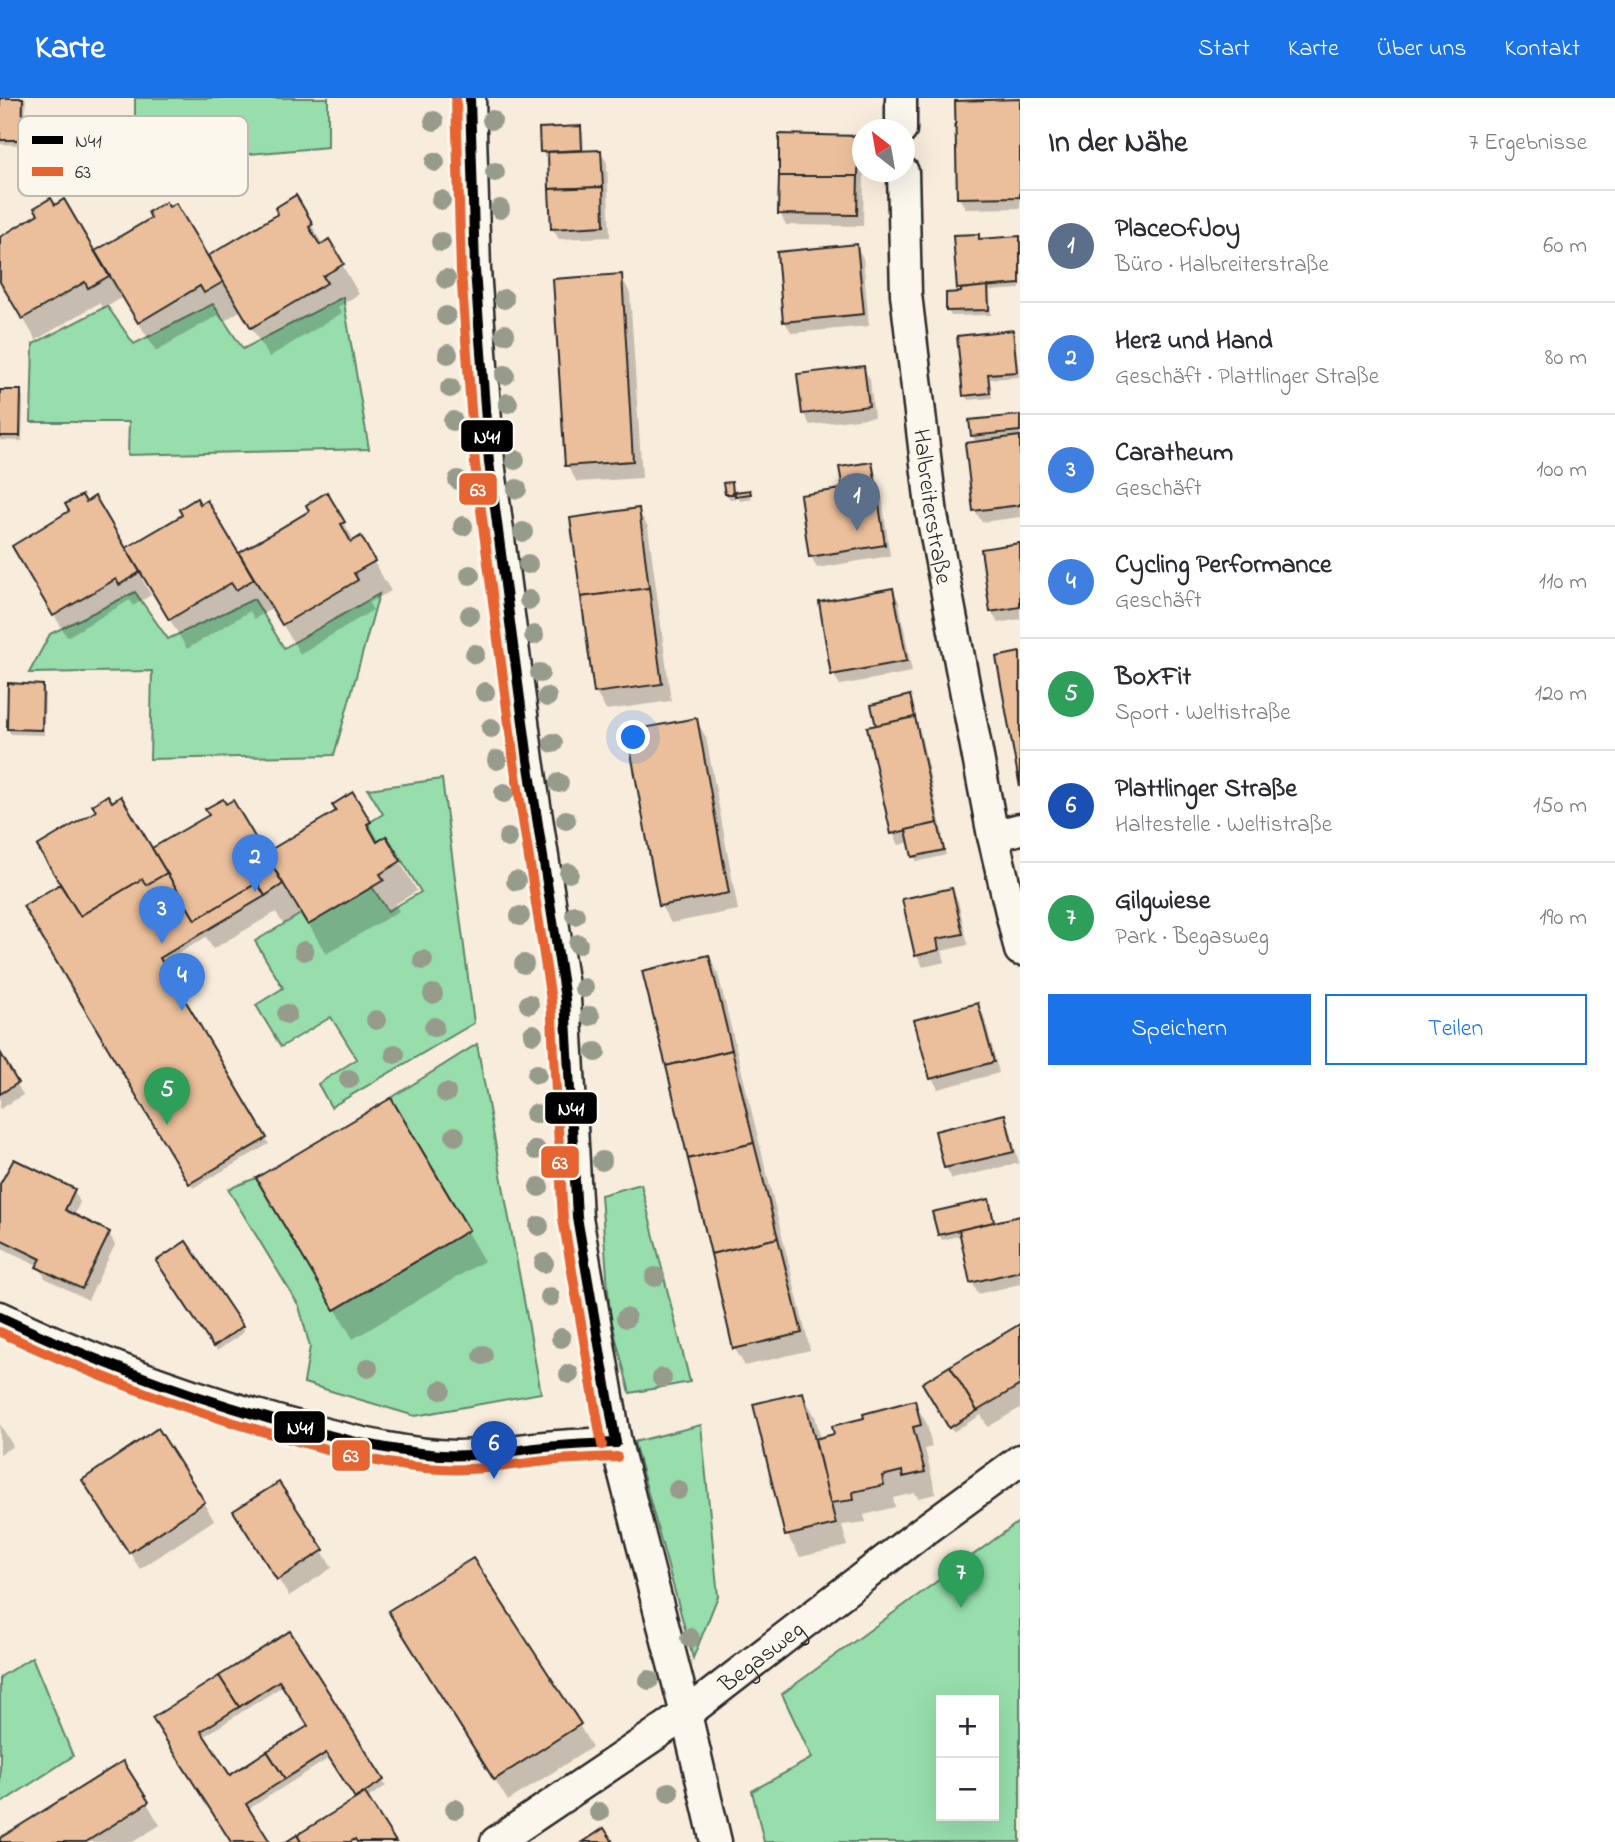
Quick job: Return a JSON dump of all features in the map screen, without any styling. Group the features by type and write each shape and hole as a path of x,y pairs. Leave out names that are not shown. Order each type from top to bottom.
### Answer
{"street":[{"path":"470,98 475,270 489,462 528,760 565,999 577,1217 616,1443 716,1842"},
{"path":"901,98 901,119"},
{"name":"Halbreiterstraße","path":"903,182 906,294 932,515 1007,832 1020,950"},
{"path":"0,1317 42,1338 118,1369 276,1421 360,1443 422,1454 456,1456 616,1443"},
{"name":"Begasweg","path":"496,1842 686,1714 923,1531 1020,1460"}],"green space":[{"path":"135,98 328,98 328,147 248,154 248,116 135,116"},
{"path":"343,297 369,449 128,455 129,422 31,422 33,344 107,306 134,344 213,304 243,349"},
{"path":"135,592 168,639 254,599 284,648 379,594 334,755 150,759 152,671 29,673 50,634"},
{"path":"442,779 474,1023 331,1107 318,1084 357,1059 331,1017 281,1047 256,1005 283,988 255,941 301,914 308,925 372,887 388,911 421,892 387,836 377,842 367,824 383,814 368,789"},
{"path":"477,1044 541,1393 415,1416 304,1383 310,1347 299,1306 228,1189 256,1178 335,1310 469,1230 391,1098"},
{"path":"641,1184 690,1382 630,1393 610,1316 601,1195"},
{"path":"701,1425 718,1596 693,1658 634,1442"},
{"path":"1020,1521 1020,1842 764,1842 752,1791 812,1758 782,1694"},
{"path":"32,1657 73,1756 0,1804 0,1677"}],"building":[{"path":"0,98 23,98 23,116 18,116 18,140 0,140"},
{"path":"1020,99 1020,197 957,198 955,101"},
{"path":"581,126 582,150 540,152 539,128"},
{"path":"779,134 852,136 852,176 779,176"},
{"path":"601,150 603,187 549,189 548,152"},
{"path":"779,176 852,176 852,182 858,182 857,215 778,214"},
{"path":"603,187 604,226 551,229 549,189"},
{"path":"296,195 313,224 309,227 320,245 329,239 344,264 323,276 327,283 251,328 208,256 278,214 275,208"},
{"path":"51,198 55,205 64,199 109,276 88,288 85,282 22,319 0,282 0,237 38,214 34,208"},
{"path":"166,202 169,207 176,203 223,282 204,293 200,286 138,323 95,251 151,218 148,212"},
{"path":"979,234 979,239 1020,236 1020,284 957,289 953,235"},
{"path":"857,244 864,314 783,322 777,252"},
{"path":"622,274 633,461 565,466 553,279"},
{"path":"988,286 989,310 946,311 946,293"},
{"path":"1013,330 1017,372 988,374 990,393 963,396 957,336"},
{"path":"864,366 869,406 802,414 797,374"},
{"path":"0,390 21,390 20,436 0,436"},
{"path":"1020,415 1020,431 971,436 969,420"},
{"path":"1020,436 1020,505 973,511 965,443"},
{"path":"872,462 876,484 843,489 839,467"},
{"path":"732,482 733,494 725,494 723,483"},
{"path":"876,484 885,545 809,557 800,495"},
{"path":"750,490 751,494 735,496 735,492"},
{"path":"327,492 345,522 341,524 351,542 361,536 375,561 354,573 358,580 282,625 239,553 309,511 306,505"},
{"path":"82,495 86,502 95,496 140,572 119,585 116,579 53,616 12,546 69,511 65,504"},
{"path":"197,498 200,504 207,500 254,579 236,590 231,583 169,620 126,548 182,515 179,509"},
{"path":"639,508 649,588 581,597 570,518"},
{"path":"1020,543 1020,607 990,612 981,549"},
{"path":"649,588 662,684 594,693 581,597"},
{"path":"893,588 907,661 831,675 819,602"},
{"path":"1020,652 1020,787 996,657"},
{"path":"8,683 43,685 42,730 7,729"},
{"path":"910,695 915,717 876,726 871,705"},
{"path":"915,717 938,823 891,834 867,727"},
{"path":"697,718 729,893 659,906 627,731"},
{"path":"353,792 371,822 367,824 377,842 386,836 401,861 380,874 384,880 308,925 265,853 336,811 332,805"},
{"path":"108,795 112,802 121,796 167,873 146,885 142,879 80,916 37,846 96,811 92,805"},
{"path":"223,799 226,804 233,800 283,884 265,896 257,883 195,920 152,848 209,815 205,809"},
{"path":"938,823 944,850 912,857 906,830"},
{"path":"167,873 195,920 257,883 265,896 160,958 267,1138 189,1184 23,906 60,884 80,916 142,879 146,885"},
{"path":"952,888 963,934 937,939 939,950 915,956 902,899"},
{"path":"709,955 732,1050 666,1066 642,971"},
{"path":"978,1003 994,1062 930,1079 914,1020"},
{"path":"732,1050 754,1143 688,1159 666,1066"},
{"path":"0,1052 18,1083 0,1094"},
{"path":"391,1098 469,1230 334,1310 256,1178"},
{"path":"1005,1114 1014,1152 944,1168 935,1131"},
{"path":"754,1143 778,1238 711,1254 688,1159"},
{"path":"14,1159 75,1189 65,1210 110,1232 82,1289 36,1267 41,1259 0,1239 0,1184"},
{"path":"989,1199 994,1222 938,1235 932,1212"},
{"path":"1020,1216 1020,1271 970,1283 959,1230"},
{"path":"778,1238 802,1333 733,1349 711,1254"},
{"path":"186,1241 243,1326 213,1347 156,1261"},
{"path":"1020,1324 1020,1385 977,1411 950,1366"},
{"path":"950,1366 977,1411 949,1428 922,1383"},
{"path":"803,1392 836,1524 785,1536 753,1404"},
{"path":"915,1400 921,1425 913,1427 925,1472 903,1477 902,1471 882,1476 884,1485 853,1492 854,1500 830,1503 815,1439 834,1434 832,1426 864,1418 863,1414"},
{"path":"158,1428 205,1502 129,1553 82,1480"},
{"path":"279,1482 324,1550 277,1580 233,1511"},
{"path":"473,1558 581,1724 494,1780 388,1611"},
{"path":"290,1631 384,1780 355,1798 326,1753 285,1779 267,1751 308,1726 279,1681 239,1707 219,1676"},
{"path":"219,1676 239,1707 201,1731 230,1775 267,1751 285,1779 246,1804 270,1842 231,1842 152,1718"},
{"path":"123,1761 149,1802 86,1842 0,1842 0,1838"},
{"path":"365,1793 396,1842 357,1842 355,1839 350,1842 301,1842 297,1835"},
{"path":"604,1828 613,1842 583,1842"},
{"path":"297,1835 301,1842 286,1842"}],"transit line":[{"name":"63","path":"456,98 461,271 475,464 514,762 551,1000 563,1219 602,1445"},
{"name":"N41","path":"470,98 475,270 489,462 528,760 565,999 577,1217 616,1443"},
{"name":"N41","path":"0,1317 108,1364 182,1391 257,1415 367,1444 404,1451 453,1455 616,1443"},
{"name":"63","path":"0,1332 107,1378 179,1405 365,1458 422,1468 453,1469 617,1457"}],"place":[{"name":"PlaceOfJoy","path":"857,531"},
{"name":"Herz und Hand","path":"255,892"},
{"name":"Caratheum","path":"162,944"},
{"name":"Cycling Performance","path":"182,1011"},
{"name":"BoXFit","path":"167,1125"},
{"name":"Plattlinger Straße","path":"494,1479"},
{"name":"Gilgwiese","path":"961,1608"}]}
